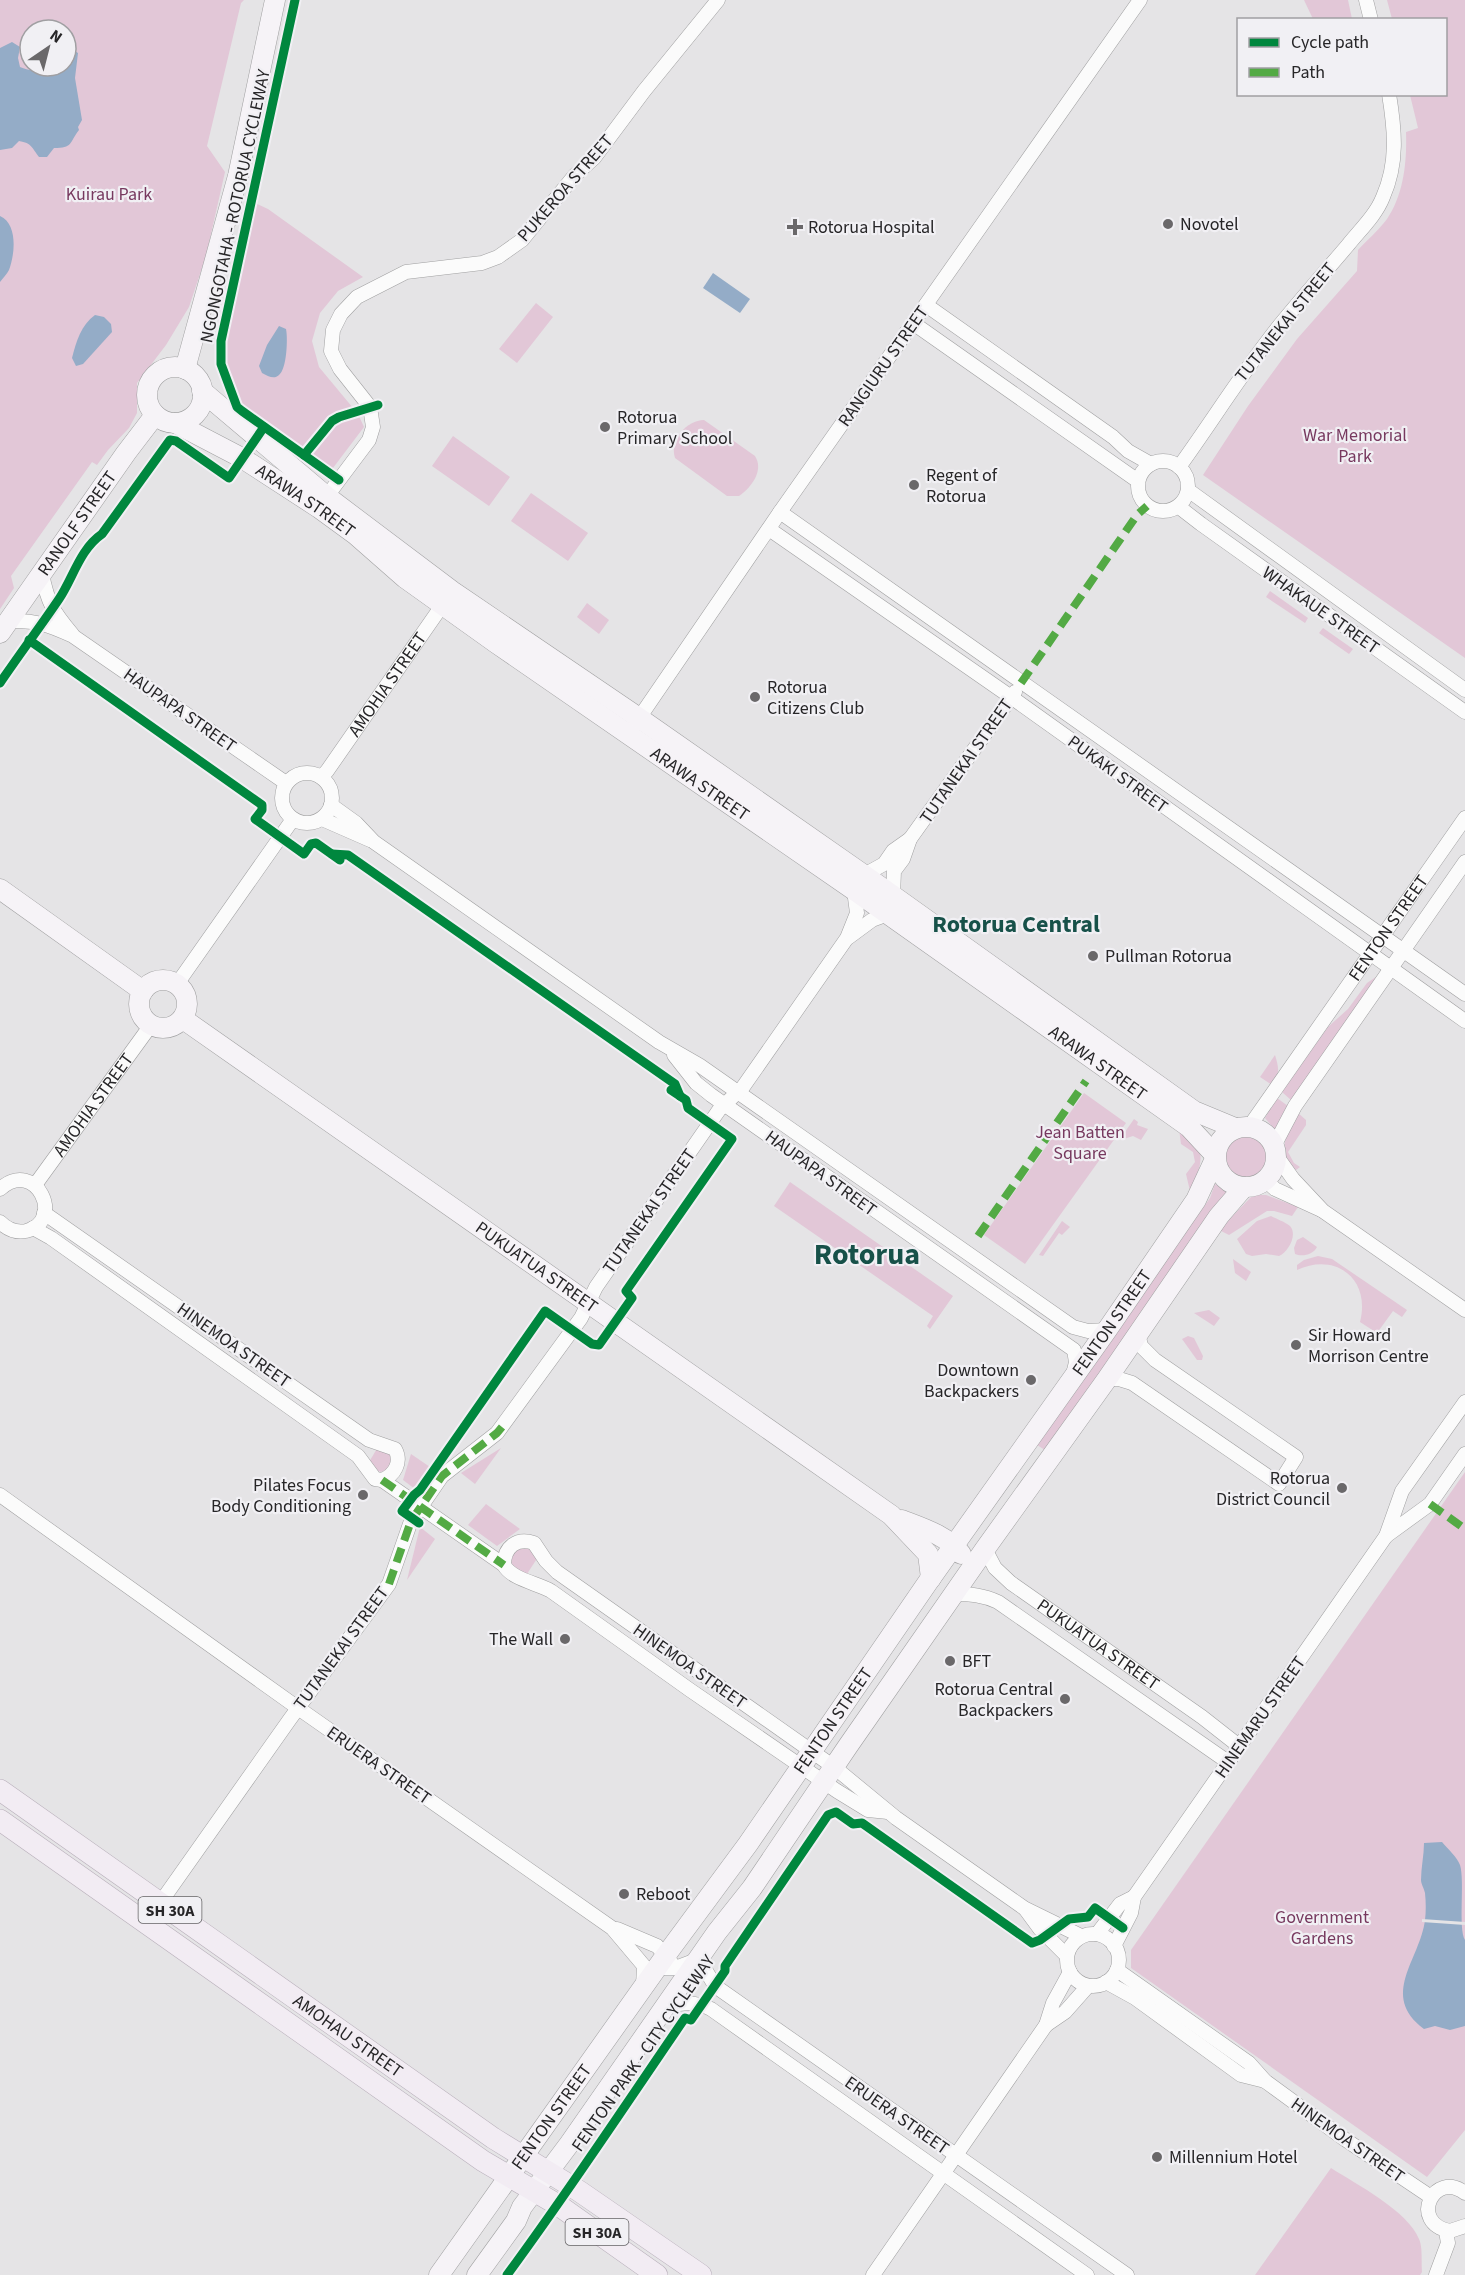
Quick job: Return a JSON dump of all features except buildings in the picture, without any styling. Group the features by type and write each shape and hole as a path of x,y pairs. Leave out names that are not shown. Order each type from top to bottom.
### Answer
{"main road":[{"path":"185,369 238,176 275,0"},
{"path":"166,368 185,369 199,382 202,401 198,410 191,417 175,423 168,422 155,415 150,407 147,398 151,380 166,368"},
{"name":"ARAWA STREET","path":"202,391 405,578 447,598 1194,1111 1242,1128"},
{"name":"RANOLF STREET","path":"4,627 155,415"},
{"name":"ARAWA STREET","path":"175,423 323,502"},
{"path":"0,889 142,991"},
{"name":"ARAWA STREET","path":"891,905 1189,1128 1215,1157"},
{"path":"158,980 177,984 186,996 188,1004 183,1019 168,1028 151,1025 140,1013 139,998 142,991 158,980"},
{"name":"PUKUATUA STREET","path":"183,1019 952,1558"},
{"path":"1242,1128 1260,1130 1268,1137 1275,1150 1272,1173 1259,1184 1244,1187 1236,1186 1222,1176 1215,1157 1218,1144 1225,1135 1242,1128"},
{"name":"FENTON STREET","path":"439,2275 748,1844 931,1578 952,1558 1196,1200 1215,1157"},
{"name":"FENTON STREET","path":"952,1558 985,1549 1107,1379 1219,1216 1244,1187"},
{"name":"PUKUATUA STREET","path":"891,1515 918,1526 952,1558"},
{"name":"FENTON STREET","path":"477,2275 717,1932 752,1888 954,1594 952,1558"},
{"name":"AMOHAU STREET","path":"0,1790 493,2138 549,2172 701,2275"},
{"name":"AMOHAU STREET","path":"0,1820 483,2161 566,2210 657,2275"}],"street":[{"name":"PUKEROA STREET","path":"323,502 369,440 373,427 370,408 340,369 331,351 333,330 341,314 357,297 406,272 482,262 498,257 522,240 575,175 594,158 644,91 718,0"},
{"name":"RANGIURU STREET","path":"634,726 780,512 1140,0"},
{"path":"1366,0 1370,18"},
{"name":"TUTANEKAI STREET","path":"1179,467 1229,392 1279,326 1368,221 1382,200 1395,154 1395,130 1389,96"},
{"path":"926,305 1104,430 1128,451 1151,464"},
{"path":"913,323 1138,481"},
{"path":"1166,461 1179,467 1185,474 1187,496 1179,507 1171,511 1154,510 1142,501 1138,481 1145,468 1151,464 1166,461"},
{"name":"WHAKAUE STREET","path":"1188,490 1465,690"},
{"name":"WHAKAUE STREET","path":"1179,507 1201,525 1465,712"},
{"name":"PUKAKI STREET","path":"780,512 1465,994"},
{"name":"PUKAKI STREET","path":"769,529 1011,697 1465,1021"},
{"name":"HAUPAPA STREET","path":"42,574 46,597 51,609 74,636"},
{"name":"AMOHIA STREET","path":"321,777 384,692 447,598"},
{"name":"HAUPAPA STREET","path":"4,627 30,620 42,622 74,636 286,783"},
{"name":"TUTANEKAI STREET","path":"847,938 891,905 894,871 903,859 910,839 1021,682"},
{"path":"298,774 313,774 321,777 331,789 332,805 322,819 313,823 303,823 293,819 286,812 282,803 282,793 286,783 298,774"},
{"name":"HAUPAPA STREET","path":"332,805 356,823 374,842"},
{"name":"FENTON STREET","path":"1242,1128 1371,955 1465,818"},
{"path":"177,984 293,819"},
{"name":"HAUPAPA STREET","path":"322,819 374,842 671,1051 699,1065 1073,1327 1088,1331 1107,1330"},
{"name":"TUTANEKAI STREET","path":"146,1923 389,1584 411,1521 442,1476 497,1433 581,1318 605,1274 719,1110 739,1093 847,938 857,913 859,883 884,864 893,851 910,839"},
{"name":"FENTON STREET","path":"1275,1150 1295,1106 1465,861"},
{"name":"AMOHIA STREET","path":"35,1185 151,1025"},
{"name":"HAUPAPA STREET","path":"671,1051 696,1083 725,1105 1074,1350 1076,1362 1072,1379"},
{"path":"1275,1150 1293,1179 1323,1211"},
{"path":"0,1189 15,1180 27,1181 35,1185 44,1197 44,1213 33,1228 16,1231 2,1230"},
{"path":"1265,1180 1275,1190 1323,1211 1465,1310"},
{"name":"HINEMOA STREET","path":"44,1213 369,1440 395,1449 398,1457 397,1467 390,1476 382,1480"},
{"name":"HINEMOA STREET","path":"33,1228 358,1455 375,1479 382,1480 504,1565 510,1574 551,1591 829,1774 868,1810 888,1812 1024,1908 1081,1936"},
{"path":"1107,1379 1119,1379 1132,1383 1279,1484 1296,1457 1155,1360 1141,1346 1138,1333"},
{"name":"HINEMARU STREET","path":"1114,1946 1131,1913 1134,1897 1386,1536 1402,1491 1465,1402"},
{"name":"HINEMARU STREET","path":"1386,1536 1430,1503 1465,1454"},
{"name":"ERUERA STREET","path":"0,1495 612,1928 661,1965 680,1988"},
{"name":"HINEMOA STREET","path":"504,1565 505,1555 514,1543 522,1540 534,1543 557,1572 806,1759"},
{"name":"PUKUATUA STREET","path":"985,1549 995,1568 1011,1583 1182,1703 1239,1746"},
{"name":"PUKUATUA STREET","path":"954,1594 985,1596 998,1602 1228,1761"},
{"name":"HINEMARU STREET","path":"1097,1934 1120,1904 1134,1897"},
{"name":"HINEMOA STREET","path":"1024,1908 1040,1929 1067,1956"},
{"name":"ERUERA STREET","path":"612,1928 657,1946 661,1965"},
{"path":"1046,2025 1065,2012 1088,1986 1106,1982 1117,1970 1119,1957 1114,1946 1110,1940 1097,1934 1081,1936 1071,1945 1067,1956 1070,1972 1077,1981 1088,1986"},
{"path":"661,1965 699,1959"},
{"name":"ERUERA STREET","path":"699,1959 705,1973 715,1986 1127,2275"},
{"name":"HINEMOA STREET","path":"1117,1970 1250,2063 1265,2081 1343,2138 1431,2197"},
{"path":"873,2275 1046,2025 1053,2003 1070,1972"},
{"name":"HINEMOA STREET","path":"1106,1982 1135,1998 1241,2075 1265,2081"},
{"name":"ERUERA STREET","path":"666,2006 687,2002 711,2009 1087,2275"},
{"path":"1465,2193 1454,2187 1436,2192 1431,2197 1428,2210 1429,2216 1437,2227 1446,2231 1458,2230 1465,2226"},
{"path":"1436,2275 1448,2243 1446,2231"}],"green space":[{"name":"Kuirau Park","path":"0,0 244,0 241,3 207,146 225,172 206,256 189,307 166,345 137,383 137,413 129,428 97,465 92,462 11,576 14,588 0,609"},
{"path":"1304,0 1348,0 1352,18 1313,18"},
{"name":"War Memorial Park","path":"1387,0 1465,0 1465,658 1203,475 1248,406 1297,339 1357,271 1358,250 1384,223 1393,209 1403,177 1406,132 1418,128 1410,96 1447,96 1447,18 1392,18"},
{"path":"253,202 268,209 363,277 338,291 320,313 312,341 319,367 358,414 364,427 333,468 325,467 246,411 234,390 227,368 224,350"},
{"path":"536,303 553,317 517,363 499,349"},
{"path":"704,420 755,456 758,467 755,478 739,496 727,496 675,458 675,444 681,432 691,423"},
{"path":"453,436 510,477 489,506 432,466"},
{"path":"531,493 588,533 568,561 511,521"},
{"path":"1270,591 1308,618 1305,623 1266,597"},
{"path":"587,603 609,620 599,634 577,617"},
{"path":"1323,628 1353,649 1349,654 1319,633"},
{"path":"1379,975 1291,1100 1282,1092 1328,1027 1348,1009 1367,983"},
{"path":"1275,1055 1278,1071 1272,1085 1260,1077"},
{"name":"Jean Batten Square","path":"1084,1093 1126,1123 1025,1264 984,1235"},
{"path":"1277,1098 1288,1106 1275,1130 1265,1118"},
{"path":"1298,1113 1306,1120 1306,1125 1288,1152 1294,1163 1300,1167 1296,1170 1289,1164 1284,1150 1290,1127"},
{"path":"1134,1119 1138,1122 1137,1125 1148,1129 1141,1140 1133,1136 1121,1140 1120,1139"},
{"path":"1179,1129 1200,1150 1199,1168 1190,1191 1186,1174 1195,1162 1193,1152 1181,1144"},
{"path":"1246,1133 1262,1139 1268,1155 1262,1171 1246,1177 1230,1171 1224,1155 1230,1139"},
{"path":"790,1182 953,1296 930,1329 927,1326 933,1316 774,1206"},
{"path":"1215,1184 1229,1194 1045,1450 1037,1445 1210,1198"},
{"path":"1253,1195 1266,1195 1298,1207 1292,1216 1267,1211 1229,1235 1219,1230"},
{"path":"1271,1216 1290,1226 1293,1234 1289,1247 1279,1256 1246,1254 1237,1239 1257,1221"},
{"path":"1062,1221 1070,1227 1062,1235 1059,1233 1043,1256 1039,1255"},
{"path":"1303,1237 1317,1247 1307,1255 1295,1254 1294,1248 1297,1240"},
{"path":"1318,1256 1332,1259 1407,1310 1402,1317 1393,1311 1377,1333 1360,1322 1362,1307 1360,1293 1355,1282 1347,1273 1325,1264 1311,1265 1297,1270 1297,1265 1304,1260"},
{"path":"1233,1259 1251,1272 1246,1281 1235,1273"},
{"path":"1209,1310 1220,1318 1214,1326 1194,1313"},
{"path":"1188,1336 1194,1338 1203,1356 1202,1360 1197,1360 1182,1339"},
{"path":"378,1447 391,1453 393,1462 387,1470 381,1472 375,1470 369,1462"},
{"path":"501,1448 475,1484 461,1473"},
{"path":"411,1454 430,1467 415,1489 403,1480"},
{"name":"Government Gardens","path":"1465,1472 1465,2130 1427,2177 1131,1968 1131,1950"},
{"path":"486,1504 520,1529 497,1546 468,1525"},
{"path":"420,1527 435,1539 407,1580"},
{"path":"519,1547 530,1548 538,1557 527,1574 517,1572 510,1562 510,1555"},
{"path":"1331,2168 1380,2199 1404,2218 1419,2239 1422,2272 1420,2275 1255,2275"}],"water":[{"path":"12,42 18,46 18,78 75,78 82,120 78,127 79,130 68,146 54,148 47,157 39,157 29,145 19,141 12,148 0,150 0,48"},
{"path":"0,216 10,226 14,248 9,270 0,282"},
{"path":"713,273 750,299 740,313 703,288"},
{"path":"95,315 104,317 111,324 112,332 83,364 76,366 72,358 77,340 86,324"},
{"path":"279,326 286,329 286,353 282,372 273,377 262,373 259,366 267,345"},
{"path":"1442,1842 1460,1865 1462,1926 1465,1940 1465,2026 1450,2030 1435,2026 1424,2029 1411,2016 1404,2003 1403,1990 1425,1920 1425,1893 1421,1880 1424,1843"}],"pier":[{"path":"1422,1919 1465,1922 1465,1925 1422,1922"}],"marked path":[{"path":"1021,683 1137,515 1147,506"},
{"path":"978,1236 1086,1081"},
{"path":"389,1584 411,1521 442,1476 502,1427"},
{"path":"382,1480 504,1565"},
{"path":"1430,1504 1465,1529"}],"cycle path":[{"name":"NGONGOTAHA - ROTORUA CYCLEWAY","path":"295,0 221,341 221,364 237,407 339,480"},
{"path":"304,455 332,421 378,405"},
{"path":"0,683 59,599 88,548 102,534 170,440 176,441 229,478 264,427"},
{"path":"29,640 262,805 262,810 255,819 304,854 311,844 316,843 340,860"},
{"path":"332,854 348,855 675,1084 680,1096"},
{"path":"419,1523 402,1511 420,1490 545,1311 592,1344 599,1345 632,1298 626,1291 732,1139 688,1108 686,1100 671,1090"},
{"name":"FENTON PARK - CITY CYCLEWAY","path":"507,2275 685,2018 691,2020 828,1815 836,1812 853,1824 862,1823 1032,1943 1040,1940 1069,1919 1088,1917 1095,1908 1123,1928"}],"place":[{"name":"Novotel","path":"1168,224"},
{"name":"Rotorua Hospital","path":"795,227"},
{"name":"Rotorua Primary School","path":"605,427"},
{"name":"Regent of Rotorua","path":"914,485"},
{"name":"Rotorua Citizens Club","path":"755,697"},
{"name":"Pullman Rotorua","path":"1093,956"},
{"name":"Sir Howard Morrison Centre","path":"1296,1345"},
{"name":"Downtown Backpackers","path":"1031,1380"},
{"name":"Rotorua District Council","path":"1342,1488"},
{"name":"Pilates Focus Body Conditioning","path":"363,1495"},
{"name":"The Wall","path":"565,1639"},
{"name":"BFT","path":"950,1661"},
{"name":"Rotorua Central Backpackers","path":"1065,1699"},
{"name":"Reboot","path":"624,1894"},
{"name":"Millennium Hotel","path":"1157,2157"}],"district":[{"name":"Rotorua Central","path":"1016,924"},
{"name":"Rotorua","path":"867,1254"}]}
